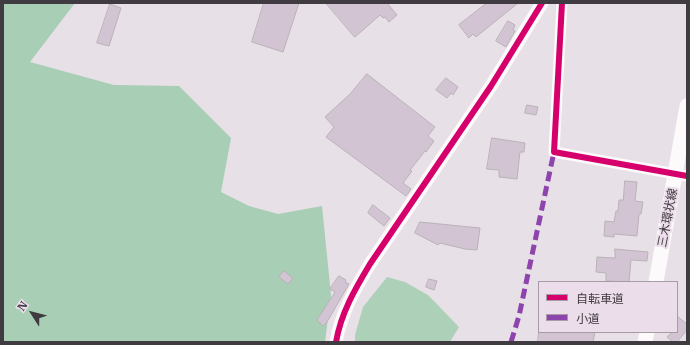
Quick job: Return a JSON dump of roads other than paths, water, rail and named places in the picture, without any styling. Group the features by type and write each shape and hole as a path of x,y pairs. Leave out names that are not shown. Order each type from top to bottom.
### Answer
{"main road":[{"name":"三木環状線","path":"656,281 681,176 687,106"}],"street":[{"path":"336,342 345,310 353,292 370,264 491,86 542,3"},
{"path":"562,3 554,152 681,176"}]}
